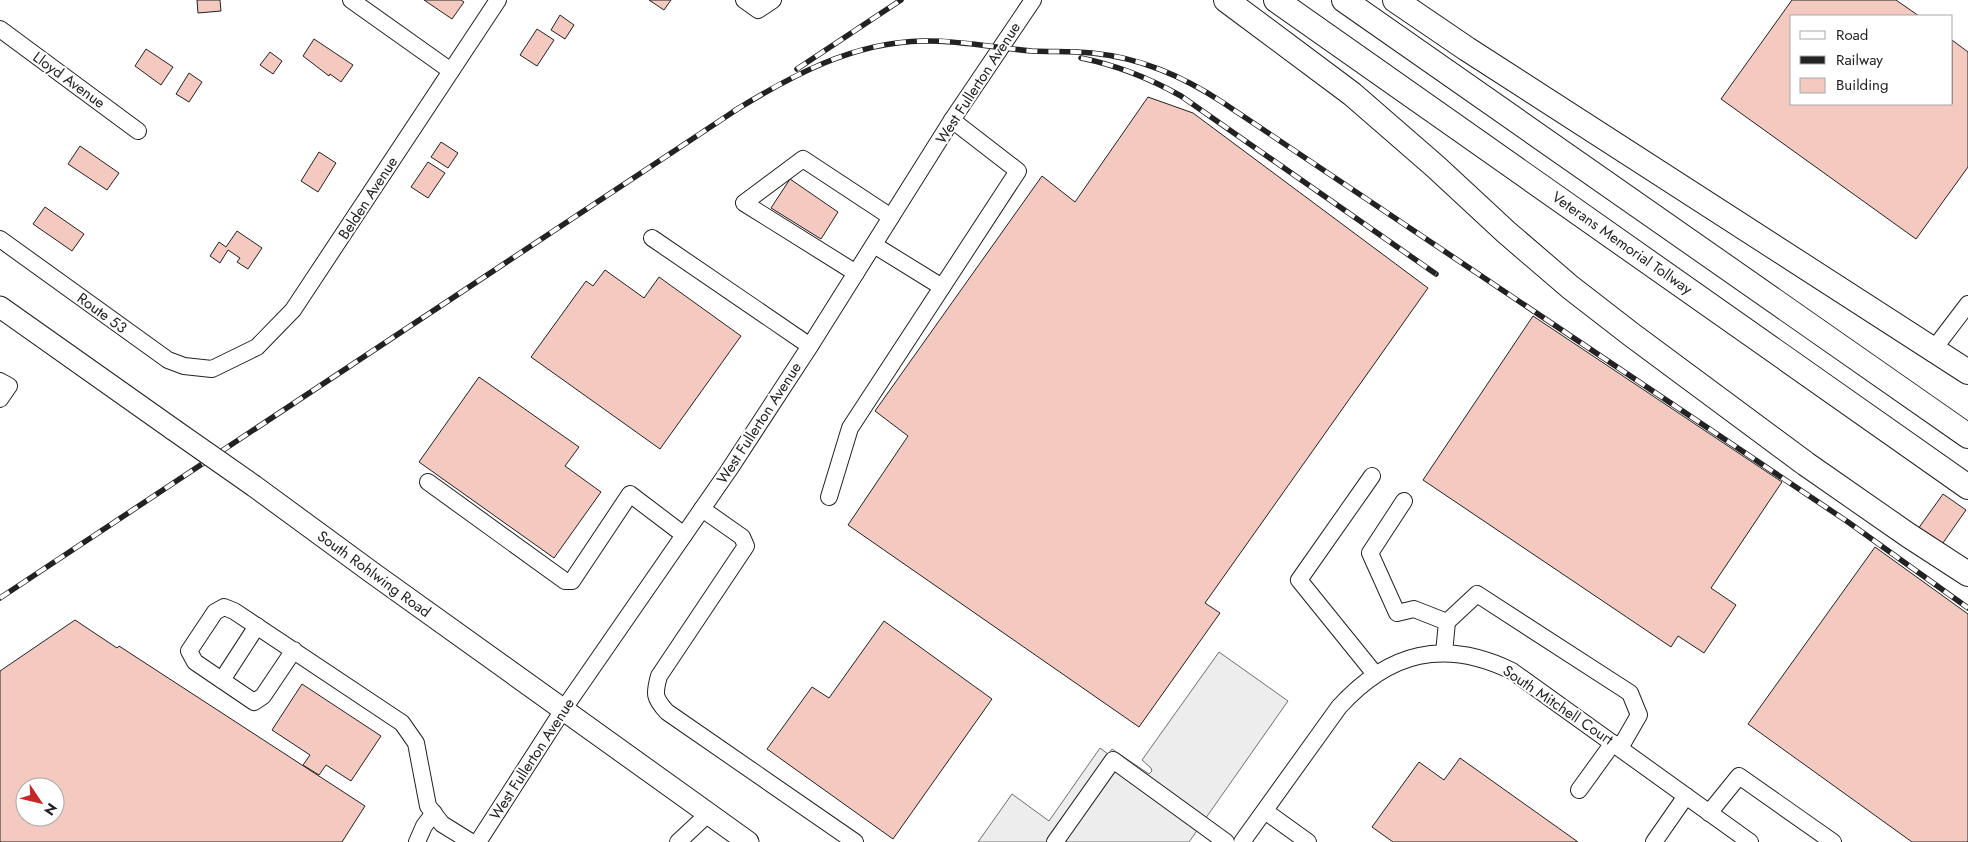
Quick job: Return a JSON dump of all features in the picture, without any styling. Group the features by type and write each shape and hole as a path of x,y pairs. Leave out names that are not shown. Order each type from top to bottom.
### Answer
{"highway":[{"path":"1226,0 1352,94 1436,167 1506,232 1570,287 1616,323 1806,464 1968,574"},
{"name":"Veterans Memorial Tollway","path":"1276,0 1968,487"},
{"path":"1344,0 1968,436"},
{"path":"1396,0 1467,50 1968,372"}],"main road":[{"name":"South Rohlwing Road","path":"0,308 254,486 748,842"}],"street":[{"path":"351,0 451,71"},
{"name":"Belden Avenue","path":"212,369 257,347 293,310 498,0"},
{"path":"744,0 758,10 773,0"},
{"name":"West Fullerton Avenue","path":"478,842 563,710 702,509 810,346 952,120 1032,0"},
{"name":"Lloyd Avenue","path":"0,29 138,131"},
{"path":"829,498 850,428 1018,171 952,120"},
{"path":"856,273 744,203 803,159 891,217"},
{"path":"652,238 810,346"},
{"name":"Route 53","path":"0,239 168,360 184,366 212,369"},
{"path":"874,244 942,287"},
{"path":"1934,350 1968,304"},
{"path":"0,381 9,386 0,400"},
{"path":"1372,476 1299,580 1375,674"},
{"path":"428,482 565,580 572,581 630,494 684,535"},
{"path":"1404,502 1370,553 1397,613 1414,609 1447,622"},
{"path":"702,509 742,537 746,546 659,676 655,691 658,702 667,712 856,842"},
{"path":"1444,653 1447,622 1477,594 1630,693 1639,715 1617,745 1579,790"},
{"path":"294,650 262,696 254,702 195,662 190,651 215,612 224,607 234,611 294,650 402,723 416,743 428,806 442,824 471,842"},
{"path":"222,680 257,626"},
{"name":"South Mitchell Court","path":"1242,842 1339,707 1358,686 1393,664 1424,654 1444,653 1480,658 1512,671 1750,842"},
{"path":"1055,842 1114,760 1226,842"},
{"path":"1709,813 1739,776 1833,842"},
{"path":"1654,842 1686,796"},
{"path":"1265,811 1308,842"},
{"path":"418,842 424,826 434,813"},
{"path":"678,842 708,814"}],"shaded area":[{"path":"1219,652 1288,701 1189,842 978,842 1012,794 1049,821 1100,748 1108,754 1112,749 1149,774 1152,771 1151,768 1142,760"}],"building":[{"path":"197,0 220,0 221,11 198,13"},
{"path":"424,0 461,0 464,2 452,19"},
{"path":"649,0 671,0 664,10"},
{"path":"1792,0 1896,0 1918,15 1790,15 1790,105 1953,105 1953,41 1968,52 1968,167 1916,239 1721,99"},
{"path":"560,15 574,25 565,39 551,30"},
{"path":"537,29 554,40 537,66 520,55"},
{"path":"314,39 353,65 341,82 330,74 329,76 303,56"},
{"path":"146,49 173,67 161,85 135,66"},
{"path":"270,52 282,61 273,74 260,65"},
{"path":"189,73 202,82 189,102 176,94"},
{"path":"1148,97 1193,113 1428,288 1205,603 1220,613 1139,727 848,525 908,436 875,411 1042,176 1075,202"},
{"path":"441,142 458,153 448,168 431,157"},
{"path":"80,146 119,173 107,190 68,164"},
{"path":"319,152 336,163 318,192 301,181"},
{"path":"428,162 445,173 428,198 411,187"},
{"path":"790,179 838,212 821,239 771,208"},
{"path":"45,207 84,234 72,251 33,224"},
{"path":"237,231 262,248 248,269 237,262 240,258 228,250 220,263 210,256 219,242 226,247"},
{"path":"605,270 644,298 659,277 741,336 660,449 531,357 586,281 593,286"},
{"path":"1533,316 1782,482 1711,588 1736,605 1704,653 1678,636 1671,647 1423,480"},
{"path":"479,377 579,447 565,466 601,492 554,558 419,462"},
{"path":"1943,494 1966,510 1931,560 1908,543"},
{"path":"1875,547 1968,614 1968,842 1912,842 1748,724"},
{"path":"75,620 117,648 119,646 365,806 342,842 0,842 0,671"},
{"path":"884,621 992,699 893,839 767,749 812,687 829,698"},
{"path":"302,684 381,736 351,781 326,765 319,775 303,765 310,755 272,730"},
{"path":"1460,758 1578,842 1393,842 1372,827 1419,762 1444,780"}],"railway":[{"path":"797,69 901,0"},
{"path":"734,111 778,85 824,63 872,47 897,43 923,41 950,42 1032,51 1110,55 1144,64 1176,76 1222,102 1848,522 1968,608"},
{"path":"1081,58 1107,64 1132,73 1157,83 1181,96 1436,274"},
{"path":"0,598 739,108"}]}
